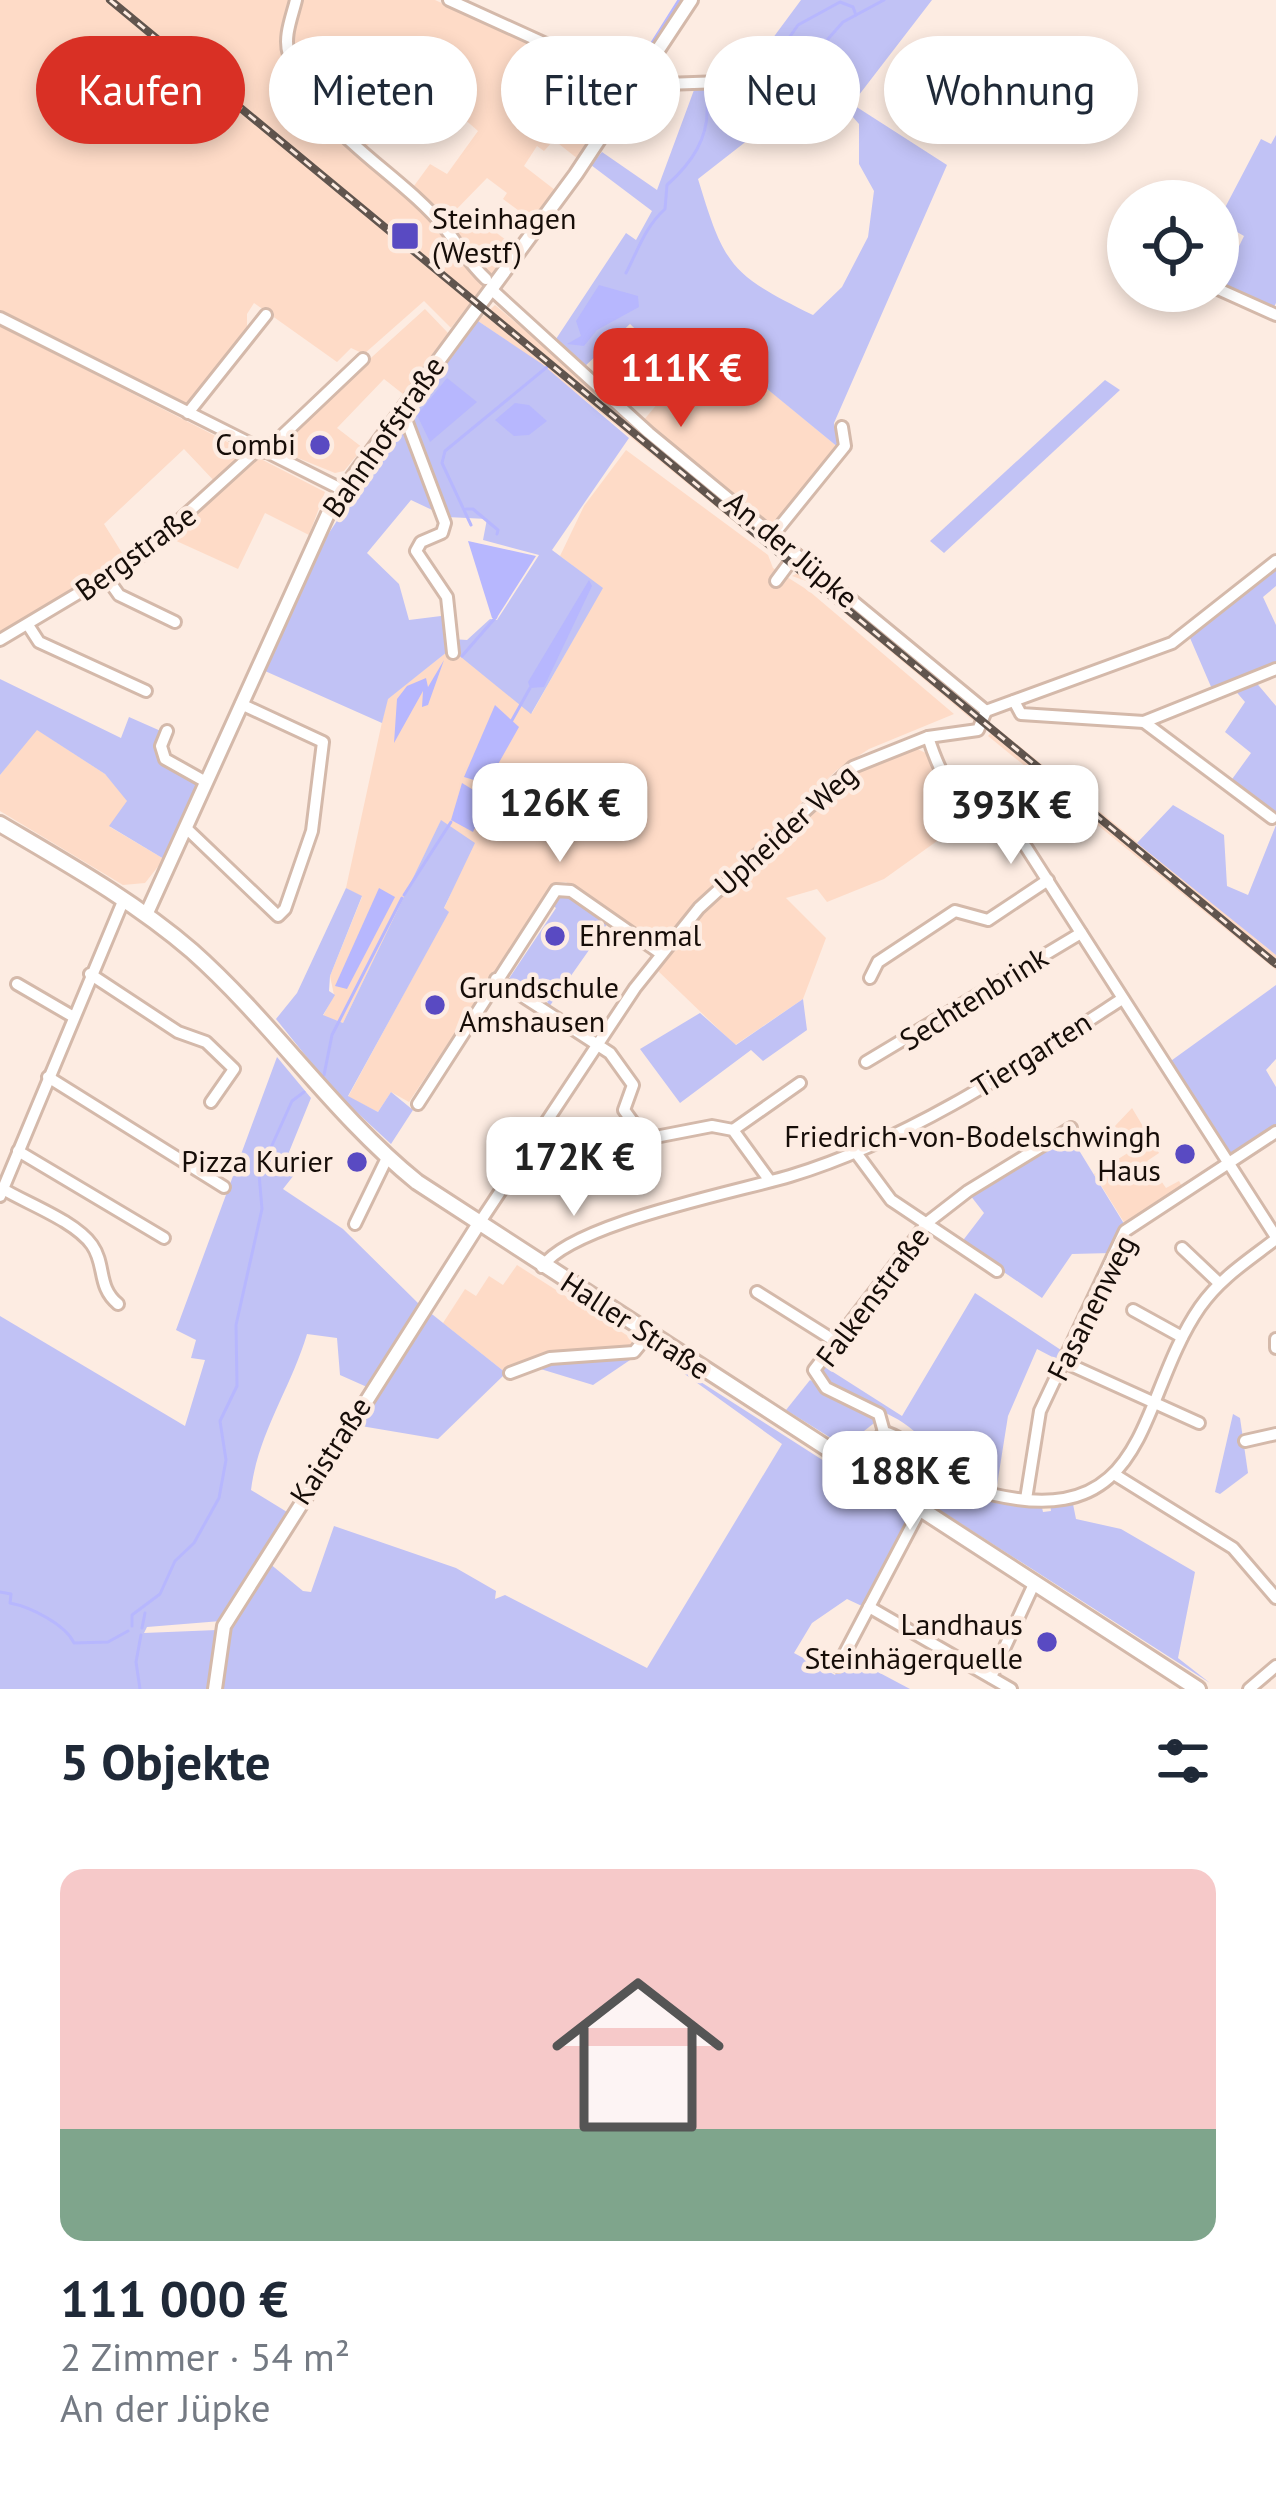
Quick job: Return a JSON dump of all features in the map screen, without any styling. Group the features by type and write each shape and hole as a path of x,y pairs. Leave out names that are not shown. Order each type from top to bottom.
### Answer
{"main road":[{"name":"Haller Straße","path":"0,824 146,915 233,991 387,1158 478,1226 1190,1687"}],"street":[{"name":"An der Jüpke","path":"296,0 287,36 289,55 313,97 383,172 444,227 463,257 489,284 557,354 986,711"},
{"path":"449,0 529,36"},
{"name":"Bahnhofstraße","path":"668,36 691,0"},
{"name":"Bahnhofstraße","path":"146,915 319,530 592,144"},
{"path":"1239,298 1276,315"},
{"path":"188,413 266,315"},
{"path":"0,318 343,490"},
{"name":"Bergstraße","path":"0,640 107,578 175,529 363,359"},
{"path":"402,409 445,523 442,532 421,542 416,551 446,597 453,653"},
{"path":"773,535 844,446 842,427"},
{"path":"776,581 796,554"},
{"name":"Upheider Weg","path":"478,1226 660,953 699,908 843,775 869,758 928,736 978,730 986,711 1172,643 1276,561"},
{"path":"107,578 119,595 175,622"},
{"path":"28,625 39,642 146,691"},
{"path":"1014,701 1022,714 1144,722 1276,669"},
{"path":"186,828 278,916 285,909 312,831 323,742 241,704"},
{"path":"1144,722 1272,818"},
{"path":"167,731 161,746 164,759 206,782"},
{"path":"853,1466 884,1432 898,1436 931,1466 960,1482 1026,1499 1080,1492 1117,1476 1182,1337 1219,1283 1276,1238 1048,880 1004,823 951,794 928,736"},
{"path":"870,978 878,962 955,910 988,920 1048,880"},
{"path":"418,1104 552,893 561,888 660,953"},
{"path":"118,1304 103,1289 97,1256 88,1239 2,1193 124,899"},
{"name":"Sechtenbrink","path":"866,1062 1081,933"},
{"path":"91,974 178,1033 206,1042 234,1070 212,1102"},
{"path":"496,979 610,1052 633,1084 624,1110 645,1139 712,1126 733,1130 766,1168 770,1181"},
{"path":"17,984 72,1016"},
{"name":"Tiergarten","path":"542,1267 556,1252 627,1223 770,1181 854,1150 966,1096 1122,999"},
{"path":"48,1077 224,1187"},
{"path":"733,1130 800,1083"},
{"name":"Falkenstraße","path":"884,1432 879,1414 838,1396 814,1370 928,1222 968,1191 1071,1129"},
{"name":"Fasanenweg","path":"1026,1499 1040,1411 1125,1231 1276,1132"},
{"path":"854,1150 891,1200 997,1271"},
{"path":"18,1151 164,1238"},
{"path":"355,1225 387,1158"},
{"name":"Kaistraße","path":"214,1689 224,1626 478,1226"},
{"path":"1182,1248 1219,1283"},
{"path":"757,1292 835,1341"},
{"path":"1133,1310 1182,1337"},
{"path":"510,1373 550,1358 634,1352 648,1335"},
{"path":"1064,1362 1198,1423"},
{"path":"1245,1442 1276,1434"},
{"path":"1117,1476 1233,1548 1276,1598"},
{"path":"838,1666 920,1510"},
{"path":"991,1677 1034,1584"},
{"path":"869,1607 1011,1689"},
{"path":"1249,1689 1273,1672"}],"shaded area":[{"path":"0,0 435,0 514,36 501,36 501,144 550,144 544,151 537,146 524,166 555,190 533,221 503,199 507,193 487,178 446,220 452,225 466,210 514,246 451,328 424,301 364,354 351,348 337,362 254,303 247,314 247,333 188,404 0,311"},
{"path":"801,0 932,0 904,36 884,36 884,62 860,94 860,36 774,36"},
{"path":"694,90 704,90 704,144 743,144 698,179 724,250 747,277 813,315 842,287 868,237 874,191 859,164 860,109 884,125 884,144 914,144 947,165 834,423 839,448 710,342 669,390 654,347 630,324 583,368 554,342 626,233 636,240 652,211 591,165 602,152 657,190 674,144 680,144 680,128"},
{"path":"1276,135 1273,309 1239,294 1239,246 1244,236 1239,233 1239,181 1261,139 1271,144"},
{"path":"559,144 589,144 578,159"},
{"path":"599,285 638,296 639,307 597,330 584,346 567,344 581,336 576,321"},
{"path":"495,305 771,539 780,559 542,365 478,321"},
{"path":"425,309 448,333 403,394 384,379 337,428 363,448 344,471 335,473 278,450 278,442"},
{"path":"478,321 542,364 629,438 552,550 603,588 531,714 456,653 447,652 388,699 382,723 265,671 325,539 402,422 421,458 426,452 411,413","holes":["411,500 447,517 487,519 483,540 539,555 497,620 490,619 467,640 452,639 449,615 409,620 399,584 367,553"]},
{"path":"0,326 249,453 218,485 184,449 104,524 127,561 0,635"},
{"path":"710,341 839,448 773,528 643,421"},
{"path":"447,378 477,402 430,442 417,415"},
{"path":"1105,380 1120,390 944,553 930,541"},
{"path":"515,403 529,405 547,421 529,435 514,436 495,420"},
{"path":"626,450 768,555 773,568 809,591 954,714 869,749 837,770 713,885 660,944 566,882 554,883 409,1102 391,1092 378,1112 348,1097 448,912 444,909 457,879 441,821 343,1023 323,1016 334,995 330,976 362,897 346,888 387,699 447,652 457,653 532,713 602,588 560,556 584,506"},
{"path":"257,457 325,492 309,535 265,513 238,569 172,539"},
{"path":"468,541 536,556 496,619 492,618"},
{"path":"805,569 976,710 975,722 806,581 792,576"},
{"path":"1276,569 1276,586 1263,597 1276,625 1276,664 1212,689 1190,638"},
{"path":"589,580 592,586 544,687 530,688 528,682"},
{"path":"444,660 428,705 422,707 423,691 394,743 397,699 407,686 426,678 428,687"},
{"path":"0,679 121,738 129,717 163,732 159,758 198,781 164,859 109,826 127,801 105,774 37,730 0,775"},
{"path":"1254,680 1276,706 1276,816 1230,782 1251,753 1225,732 1245,702 1233,688"},
{"path":"495,705 519,727 487,784 464,777"},
{"path":"996,727 1276,955 1276,970 988,736"},
{"path":"36,729 105,774 128,801 110,827 164,859 145,883 123,885 0,811 0,775"},
{"path":"915,748 928,754 947,796 972,816 884,879 827,902 817,889 786,898 826,938 803,999 735,1045 657,970 702,915 834,792 859,771"},
{"path":"462,783 488,799 473,832 451,820"},
{"path":"1173,805 1224,835 1227,886 1248,895 1276,825 1276,955 1137,843"},
{"path":"441,820 475,843 444,908 449,912 348,1096 378,1112 391,1092 413,1110 391,1144 335,1092 276,1019 297,993 346,888 362,896 330,976 329,991 335,995 323,1015 343,1023"},
{"path":"379,888 395,897 347,989 335,986"},
{"path":"566,893 608,923 549,1007 546,998 508,980 556,908 550,903"},
{"path":"1276,985 1276,1059 1266,1070 1276,1087 1276,1127 1230,1158 1168,1063"},
{"path":"803,999 807,1030 763,1061 751,1050 680,1103 640,1049 700,1013 736,1045"},
{"path":"277,1057 311,1098 289,1152 294,1175 283,1189 343,1229 420,1305 367,1387 340,1375 337,1338 307,1334 260,1449 251,1490 287,1512 221,1621 147,1627 144,1633 217,1630 210,1689 0,1689 0,1316 185,1426 205,1360 191,1358 196,1340 176,1330"},
{"path":"1132,1108 1159,1153 1147,1161 1166,1188 1179,1181 1183,1188 1127,1227 1094,1174 1131,1151 1115,1126"},
{"path":"1069,1134 1126,1227 1111,1253 1072,1254 1042,1298 961,1243 984,1213 970,1195"},
{"path":"517,1265 639,1343 637,1347 506,1373 443,1323 465,1289 476,1296 489,1276 503,1285"},
{"path":"975,1293 1064,1352 1060,1361 1037,1349 1008,1416 997,1485 958,1467 909,1427 851,1397 821,1372 822,1365 902,1416"},
{"path":"428,1311 506,1373 438,1439 355,1425"},
{"path":"654,1352 910,1516 864,1607 847,1599 812,1623 794,1653 835,1675 846,1655 910,1689 220,1689 229,1627 269,1563 303,1591 311,1592 334,1526 456,1568 496,1591 495,1599 505,1595 647,1668 782,1444"},
{"path":"636,1356 593,1385 534,1367"},
{"path":"810,1380 878,1420 850,1442 831,1438 786,1410"},
{"path":"1233,1414 1240,1418 1248,1473 1220,1494 1215,1492"},
{"path":"895,1443 922,1465 988,1498 1041,1503 1043,1512 1051,1511 1050,1503 1072,1499 1076,1519 1121,1529 1195,1572 1178,1658 1210,1683 874,1468 873,1453 880,1444"}],"waterway":[{"path":"656,36 679,0"},
{"path":"831,36 843,22 884,0"},
{"path":"790,36 798,25 840,2 853,7 856,15"},
{"path":"626,273 647,231 665,209 667,185 683,169 704,131"},
{"path":"471,525 442,463 445,451 547,367"},
{"path":"466,509 473,509 497,534"},
{"path":"462,656 496,617"},
{"path":"511,722 530,688"},
{"path":"404,895 451,822"},
{"path":"324,1075 332,1035 402,898"},
{"path":"132,1626 132,1615 160,1594 175,1561 194,1543 219,1498 226,1460 220,1421 237,1386 236,1325 262,1209 259,1174 292,1101 304,1092"},
{"path":"0,1592 11,1594 10,1603 56,1623 74,1643 108,1642 128,1631"},
{"path":"142,1628 145,1613"},
{"path":"140,1689 136,1662 141,1635"}],"railway":[{"path":"110,0 1276,964"}],"place":[{"name":"Steinhagen (Westf)","path":"405,236"},
{"name":"Combi","path":"320,445"},
{"name":"Ehrenmal","path":"555,936"},
{"name":"Grundschule Amshausen","path":"435,1005"},
{"name":"Friedrich-von-Bodelschwingh Haus","path":"1185,1154"},
{"name":"Pizza Kurier","path":"357,1162"},
{"name":"Landhaus Steinhägerquelle","path":"1047,1642"}]}
